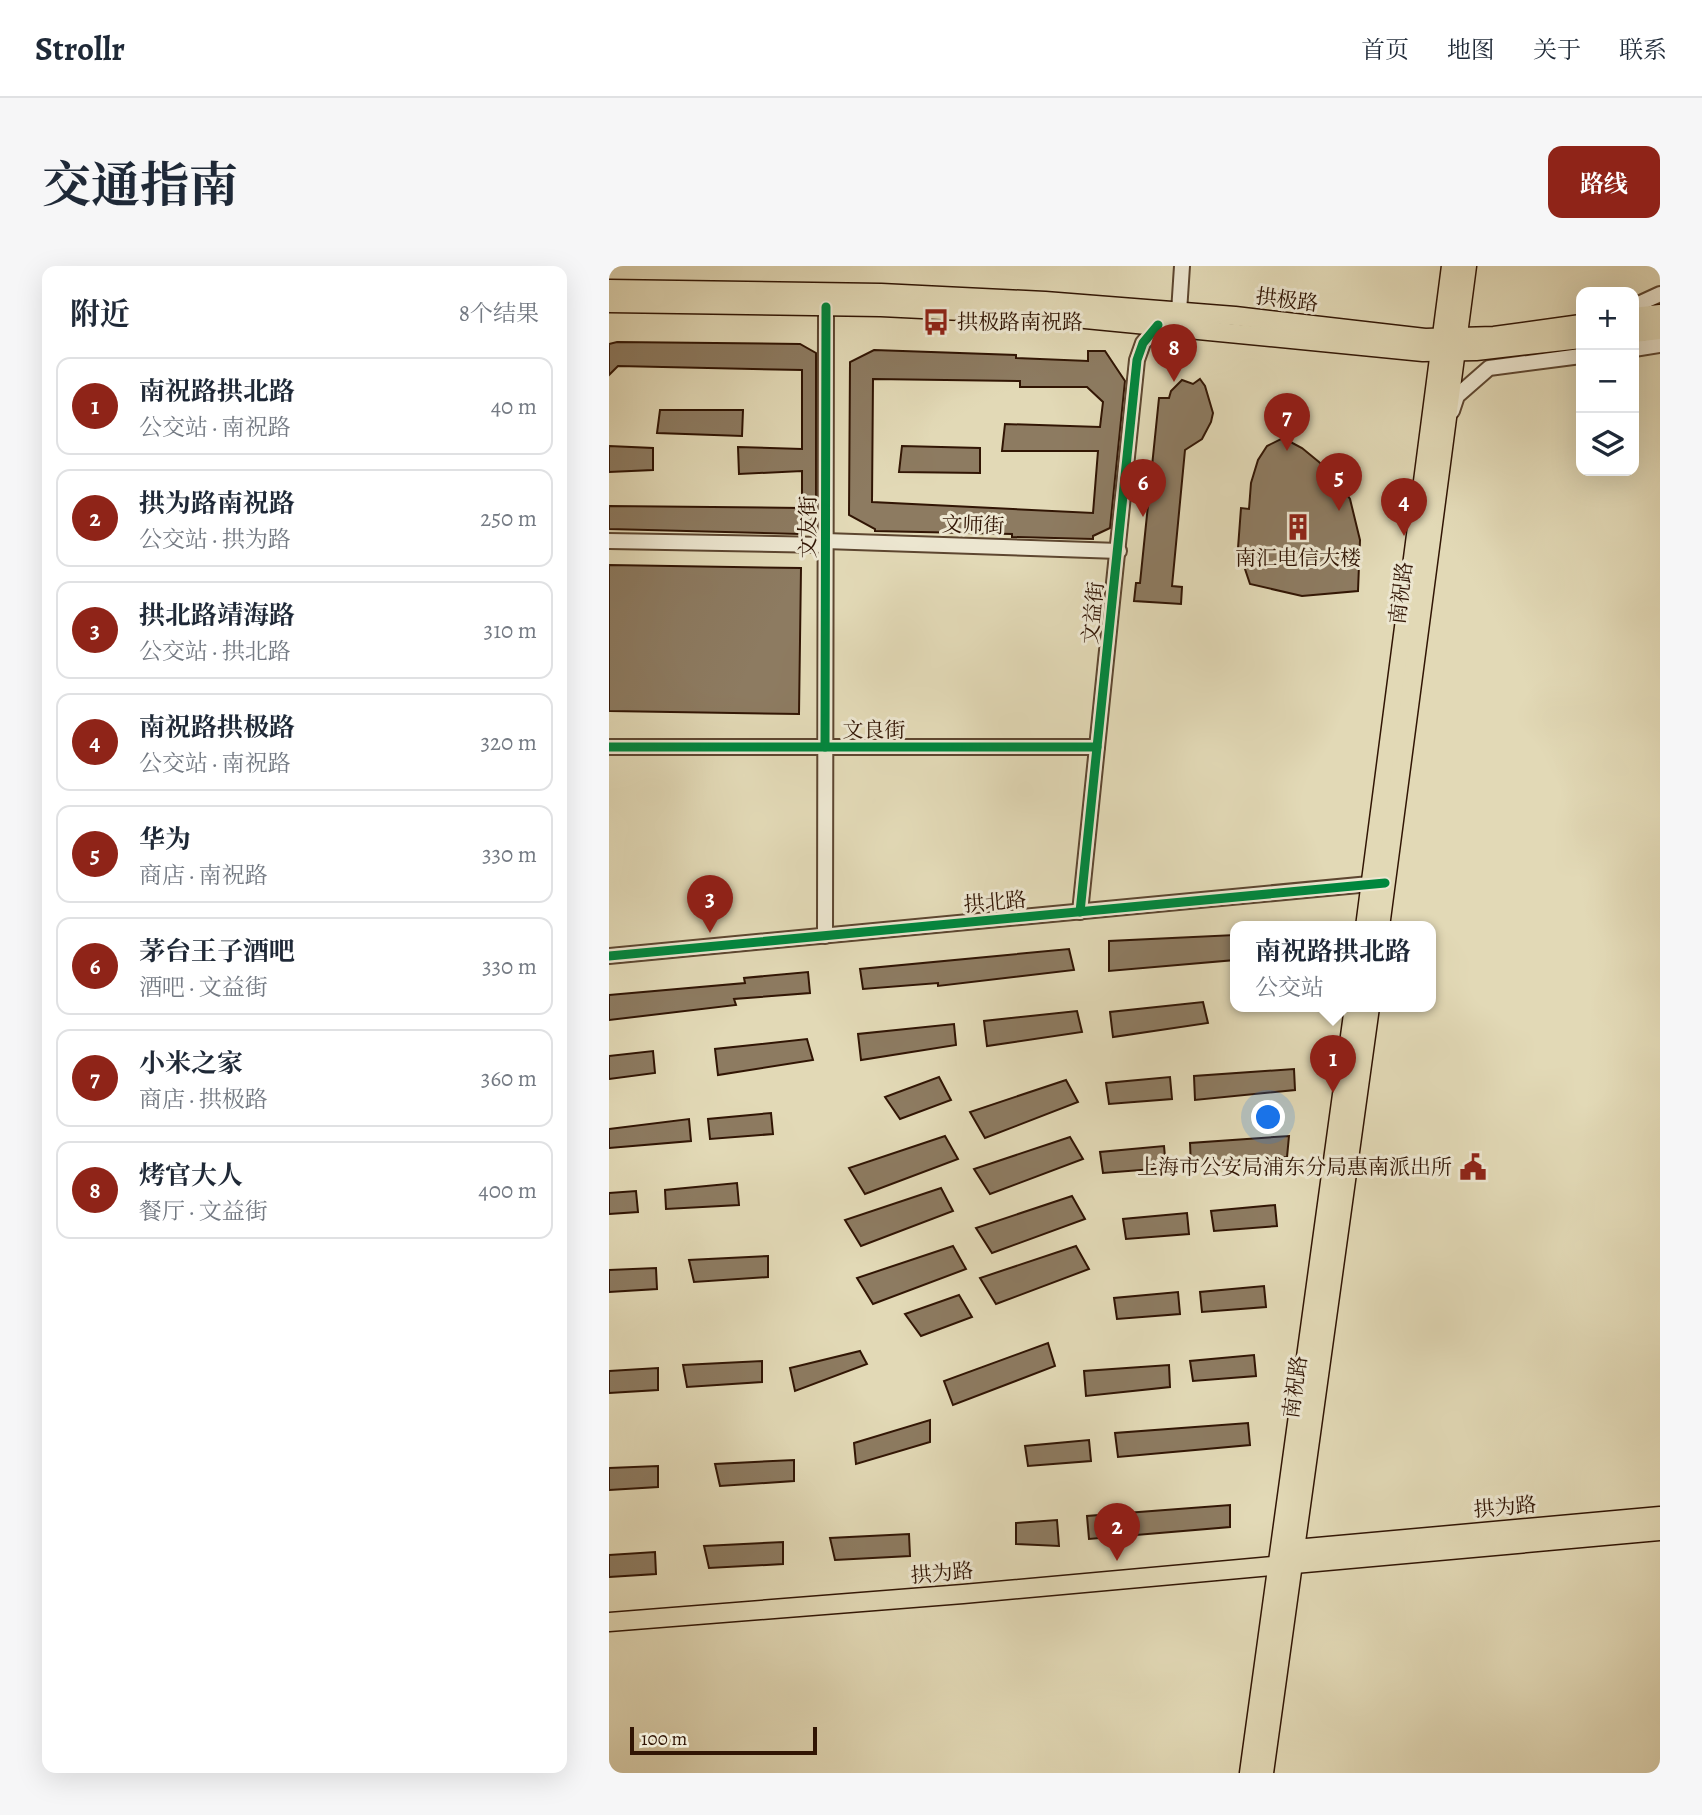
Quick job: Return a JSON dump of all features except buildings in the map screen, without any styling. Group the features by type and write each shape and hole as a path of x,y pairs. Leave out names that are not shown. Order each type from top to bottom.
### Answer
{"main road":[{"name":"南祝路","path":"1366,921 1378,884 1446,429 1451,266"},
{"name":"南祝路","path":"1380,921 1378,884 1449,346 1467,266"},
{"name":"拱极路","path":"609,289 963,296 1179,312 1408,337 1449,346 1576,325"},
{"name":"拱极路","path":"609,303 1044,315 1449,346 1576,339"},
{"path":"1639,316 1660,314"},
{"path":"1639,332 1660,330"},
{"name":"南祝路","path":"1264,1773 1353,1012"},
{"name":"南祝路","path":"1249,1773 1288,1559 1369,1012"},
{"name":"拱为路","path":"609,1622 963,1594 1660,1516"},
{"name":"拱为路","path":"1288,1559 1660,1531"}],"street":[{"path":"1179,312 1182,266"},
{"path":"1639,304 1660,295"},
{"name":"文友街","path":"825,936 826,307"},
{"name":"文益街","path":"1080,912 1137,360 1143,342 1157,325"},
{"path":"1639,348 1660,345"},
{"path":"1446,429 1457,396 1489,368 1576,357"},
{"name":"文师街","path":"609,541 825,543 1119,551"},
{"name":"文良街","path":"609,747 1097,747"},
{"name":"拱北路","path":"609,956 1378,884"}],"cycle path":[{"path":"825,747 826,307"},
{"path":"1080,912 1137,360 1143,343 1158,325"},
{"path":"609,747 1097,747"},
{"path":"609,956 1385,883"}],"place":[{"name":"拱极路南祝路","path":"936,322"},
{"name":"烤官大人","path":"1174,382"},
{"name":"小米之家","path":"1287,451"},
{"name":"华为","path":"1339,511"},
{"name":"茅台王子酒吧","path":"1143,517"},
{"name":"南汇电信大楼","path":"1298,527"},
{"name":"南祝路拱极路","path":"1404,536"},
{"name":"拱北路靖海路","path":"710,933"},
{"name":"南祝路拱北路","path":"1333,1093"},
{"name":"上海市公安局浦东分局惠南派出所","path":"1473,1167"},
{"name":"拱为路南祝路","path":"1117,1561"}]}
